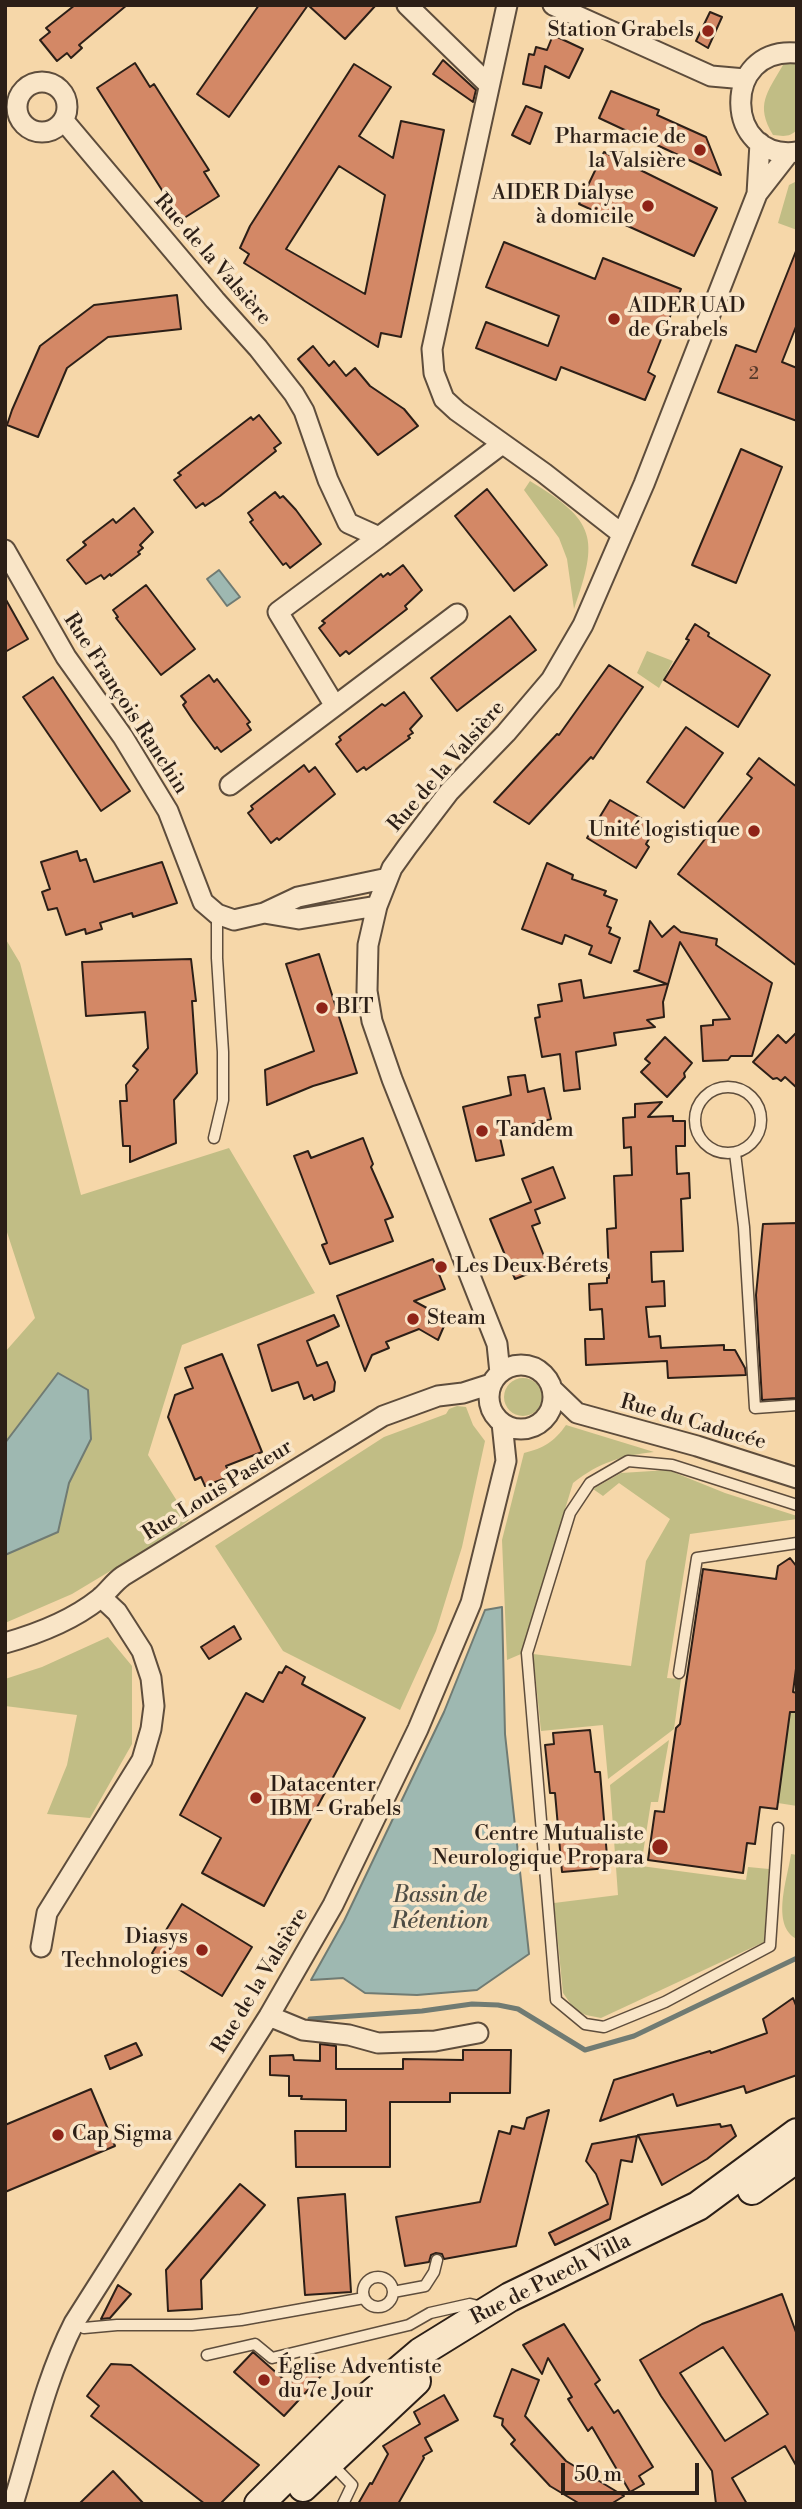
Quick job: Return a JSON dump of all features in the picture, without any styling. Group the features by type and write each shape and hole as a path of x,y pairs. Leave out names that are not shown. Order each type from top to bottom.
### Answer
{"main road":[{"name":"Rue de Puech Villa","path":"286,2504 361,2403 421,2352 532,2286 698,2206 797,2133"},
{"name":"Rue de Puech Villa","path":"259,2504 434,2366 470,2342 593,2277 688,2233 719,2215 797,2158"}],"street":[{"path":"407,5 489,85"},
{"path":"507,5 432,349 434,373 444,398 457,411 622,534"},
{"path":"553,5 711,76 745,79"},
{"path":"793,153 774,150 760,144 749,133 739,104 745,79 754,67 765,58 796,51"},
{"path":"711,76 739,104"},
{"name":"Rue de la Valsière","path":"64,121 258,348 294,394 304,411 328,480 348,523 379,537"},
{"path":"757,194 760,144"},
{"path":"757,194 793,153"},
{"name":"Rue de la Valsière","path":"496,1379 497,1343 397,1092 372,1021 367,991 369,945 377,906 399,859 449,792 506,733 551,680 583,625 649,471 757,194"},
{"path":"335,706 278,612 502,444"},
{"name":"Rue François Ranchin","path":"5,550 66,657 123,737 167,811 195,887 203,902 218,914"},
{"path":"230,785 457,614"},
{"path":"218,914 234,920 264,913 298,897 388,878"},
{"path":"264,913 299,919 377,906"},
{"name":"Rue de la Valsière","path":"497,1343 526,1366"},
{"path":"463,1393 499,1420 519,1429 535,1424 551,1406 552,1389 542,1373 526,1366 517,1366 496,1379 489,1401 499,1420"},
{"name":"Rue Louis Pasteur","path":"5,1643 66,1618 101,1597 123,1576 383,1416 438,1396 463,1393 496,1379"},
{"name":"Rue du Caducée","path":"552,1389 576,1413 697,1446 797,1478"},
{"name":"Rue du Caducée","path":"535,1424 576,1413"},
{"name":"Rue de la Valsière","path":"13,2504 41,2406 65,2340 269,2016 333,1905 418,1729 471,1602 506,1461 499,1420"},
{"name":"Rue de la Valsière","path":"506,1461 535,1424"},
{"path":"41,1947 47,1913 142,1759 151,1729 154,1706 151,1678 142,1651 117,1612 101,1597"},
{"path":"269,2016 303,2029 349,2035 378,2043 435,2040 478,2033"}],"lane":[{"path":"214,1138 223,1100 218,914"},
{"path":"726,1087 744,1091 757,1104 761,1114 758,1135 752,1143 735,1153 725,1154 706,1146 696,1128 695,1118 702,1100 717,1089 726,1087"},
{"path":"735,1153 744,1227 755,1408 797,1405"},
{"path":"778,1828 770,1946 665,2002 604,2027 584,2024 556,2000 527,1653 570,1513 590,1483 628,1461 672,1465 797,1505"},
{"path":"679,1673 697,1558 797,1543"},
{"path":"393,2292 425,2286 434,2272 437,2260"},
{"path":"376,2277 388,2280 393,2292 388,2304 379,2307 370,2305 362,2290 365,2283 376,2277"},
{"path":"74,2323 84,2328 192,2325 254,2318 364,2298"},
{"path":"207,2355 255,2344 272,2358 409,2325 430,2313 470,2304 490,2309"},
{"path":"322,2455 352,2485 343,2504"}],"shaded area":[{"path":"797,64 797,129 789,135 773,135 765,115 765,99 783,65"},
{"path":"797,181 797,230 778,223 789,185"},
{"path":"530,481 568,508 580,520 586,533 587,565 574,609 567,559 559,538 524,490"},
{"path":"647,651 673,661 659,688 637,673"},
{"path":"5,938 20,963 81,1195 229,1148 315,1293 182,1345 148,1455 189,1520 167,1537 72,1594 5,1623 5,1352 35,1318 5,1226"},
{"path":"523,1378 536,1384 542,1397 536,1410 523,1416 510,1410 504,1397 510,1384"},
{"path":"466,1407 473,1425 485,1441 462,1547 436,1631 400,1710 283,1651 215,1546 384,1437 446,1414 449,1409"},
{"path":"566,1425 654,1452 611,1461 573,1483 521,1654 507,1660 502,1540 524,1453 548,1444"},
{"path":"668,1470 725,1493 797,1516 797,1519 690,1534 667,1678 681,1679 674,1729 608,1779 603,1725 541,1731 533,1654 631,1666 646,1561 670,1519 619,1483 603,1496 593,1489 621,1473"},
{"path":"108,1637 132,1666 132,1744 90,1818 47,1814 67,1765 77,1715 5,1706 5,1679 42,1667"},
{"path":"790,1712 797,1713 797,1806 778,1803"},
{"path":"669,1740 658,1802 651,1802 641,1866 746,1880 748,1867 769,1869 764,1942 601,2018 586,2015 575,2010 563,1993 554,1903 618,1895 610,1785"},
{"path":"791,1854 797,1855 797,1939 789,1933 782,1912"}],"water":[{"path":"219,570 240,597 227,606 207,579"},
{"path":"58,1373 88,1390 91,1439 69,1483 58,1532 5,1555 5,1443"},
{"name":"Bassin de Rétention","path":"502,1607 505,1734 529,1954 477,1990 417,1995 365,1993 343,1978 311,1980 344,1921 444,1712 485,1610"}],"building":[{"path":"75,5 127,5 79,45 82,48 71,58 67,53 57,61 40,40 50,32 46,28"},
{"path":"259,5 308,5 229,117 197,94"},
{"path":"308,5 376,5 345,39"},
{"path":"710,12 722,17 708,48 696,41"},
{"path":"553,35 583,49 569,78 545,66 541,88 523,84 529,54 534,55 536,47 547,50"},
{"path":"443,60 476,90 473,102 433,74"},
{"path":"135,63 150,87 154,84 209,170 204,172 219,196 181,220 97,88"},
{"path":"354,64 391,87 359,136 393,158 401,121 444,130 401,337 381,333 378,347 244,263 249,254 240,248 250,226","holes":["339,166 385,195 365,294 286,249"]},
{"path":"611,91 659,110 657,115 706,137 721,175 599,118"},
{"path":"526,106 542,113 530,144 512,135"},
{"name":"AIDER Dialyse à domicile","path":"604,152 717,208 694,256 579,204"},
{"name":"AIDER UAD de Grabels","path":"504,242 595,279 603,258 681,289 648,372 655,376 645,400 561,367 556,380 476,348 486,322 548,346 559,316 486,287"},
{"path":"796,251 797,324 782,362 797,368 797,421 718,392 736,345 756,352"},
{"path":"177,295 181,329 108,337 67,368 38,437 7,425 40,346 94,305"},
{"path":"313,346 329,366 334,361 346,376 355,368 370,386 404,409 418,426 378,455 298,359"},
{"path":"259,415 281,443 274,448 276,451 220,496 205,506 203,503 196,508 174,480 181,475 178,473 251,417 253,420"},
{"path":"741,449 782,467 736,583 692,565"},
{"path":"487,489 547,565 514,591 455,516"},
{"path":"275,492 280,498 283,496 296,510 321,544 290,568 286,563 283,565 250,522 253,520 248,513"},
{"path":"134,508 153,532 140,545 143,548 138,552 140,554 111,576 110,574 104,579 101,575 86,584 67,560 86,545 83,542 113,519 116,523"},
{"path":"403,565 422,590 405,606 407,609 349,654 346,651 340,656 319,628 325,623 322,621 381,574 383,577 388,573 390,575"},
{"path":"146,585 195,649 161,675 116,618 118,617 113,610"},
{"path":"5,598 28,639 5,652"},
{"path":"510,616 536,650 457,711 431,678"},
{"path":"695,624 709,633 708,636 770,675 738,727 664,680 689,640 686,639"},
{"path":"609,665 643,687 593,759 591,757 529,824 494,802 557,734 559,735"},
{"path":"209,675 214,682 217,679 250,722 247,724 251,730 221,752 217,747 215,749 193,720 183,705 186,702 181,696"},
{"path":"53,677 130,791 101,811 23,697"},
{"path":"404,692 422,716 410,729 413,733 366,770 364,767 357,772 336,744 341,740 339,737 382,704 385,706"},
{"path":"686,727 723,753 684,808 647,782"},
{"name":"Unité logistique","path":"759,758 797,787 797,966 678,874 752,778 747,774"},
{"path":"304,765 309,772 315,767 335,794 279,840 277,838 271,843 248,813 253,809 251,806"},
{"path":"610,800 656,827 646,844 649,847 636,868 587,838"},
{"path":"77,851 80,861 86,859 94,882 162,862 177,903 133,917 132,913 100,923 102,929 86,934 85,929 66,935 57,908 48,910 42,892 50,889 41,862"},
{"path":"547,863 573,875 572,879 606,891 604,895 617,900 607,926 611,928 609,933 620,938 611,963 589,954 592,946 565,935 562,944 522,929"},
{"path":"650,921 662,937 674,926 681,932 717,939 716,945 772,983 752,1056 731,1056 728,1060 703,1061 701,1026 713,1025 713,1020 730,1019 680,942 663,1002 664,1017 647,1020 655,1027 614,1033 616,1045 576,1052 580,1089 564,1091 560,1054 542,1057 535,1018 540,1017 538,1005 562,1001 559,984 581,980 584,998 667,984 634,971 639,970"},
{"path":"319,954 357,1073 313,1086 267,1105 265,1070 314,1051 286,964"},
{"path":"191,959 196,1001 192,1001 197,1073 174,1100 176,1143 130,1162 130,1146 123,1146 120,1101 127,1101 126,1085 138,1070 133,1066 148,1048 145,1012 86,1016 82,962"},
{"path":"797,1032 797,1088 785,1077 781,1081 773,1079 753,1062 778,1035 786,1043"},
{"path":"665,1037 692,1063 684,1073 685,1077 667,1097 641,1072 650,1063 645,1059"},
{"path":"525,1075 528,1092 544,1088 551,1119 499,1133 504,1155 476,1161 463,1107 511,1095 508,1077"},
{"path":"662,1102 648,1117 673,1116 673,1121 685,1121 685,1146 676,1146 677,1174 689,1173 690,1198 681,1199 683,1251 651,1252 652,1282 664,1281 665,1306 646,1307 649,1337 660,1336 661,1348 724,1345 724,1350 735,1350 746,1375 668,1378 667,1361 586,1365 585,1339 604,1339 602,1309 590,1310 589,1284 607,1283 609,1278 607,1229 616,1228 614,1176 632,1175 631,1147 624,1148 623,1118 635,1117 635,1104"},
{"path":"363,1138 373,1164 371,1167 393,1217 385,1220 393,1241 330,1264 322,1245 327,1243 294,1156 308,1151 311,1158"},
{"path":"553,1167 565,1198 535,1210 540,1223 532,1226 548,1266 515,1279 490,1219 531,1202 522,1179"},
{"path":"797,1223 797,1398 762,1400 756,1295 763,1224"},
{"path":"433,1259 445,1289 414,1301 447,1319 438,1340 419,1329 386,1342 389,1348 372,1355 365,1371 337,1296"},
{"path":"334,1315 339,1326 307,1341 317,1366 327,1362 335,1382 334,1391 314,1400 312,1395 304,1399 298,1382 272,1391 258,1345"},
{"path":"222,1354 262,1452 226,1466 231,1476 205,1486 201,1477 195,1480 168,1417 175,1395 193,1388 185,1368"},
{"path":"790,1558 797,1567 797,1661 793,1692 797,1693 797,1712 790,1712 777,1809 760,1807 755,1844 747,1843 743,1873 648,1860 655,1811 664,1812 703,1569 776,1579 778,1566"},
{"path":"234,1626 241,1639 209,1659 201,1647"},
{"name":"Datacenter IBM - Grabels","path":"286,1666 305,1677 302,1684 365,1718 264,1906 202,1873 221,1838 180,1815 246,1693 263,1702 279,1672 282,1673"},
{"path":"590,1730 595,1772 600,1772 608,1868 562,1872 555,1793 550,1793 545,1745 554,1744 553,1733"},
{"name":"Diasys Technologies","path":"182,1904 252,1947 222,1996 152,1953"},
{"path":"793,1998 797,2008 797,2075 746,2093 744,2086 677,2106 673,2094 600,2121 614,2080 710,2051 711,2053 767,2033 763,2019"},
{"path":"136,2043 142,2055 110,2069 105,2056"},
{"path":"320,2044 336,2046 336,2069 403,2069 403,2059 463,2060 463,2050 511,2050 510,2093 450,2093 450,2102 390,2102 390,2167 296,2167 295,2131 346,2131 346,2100 301,2099 302,2096 289,2096 289,2076 270,2075 270,2056 293,2055 294,2060 320,2061"},
{"name":"Cap Sigma","path":"91,2089 115,2146 5,2192 5,2125"},
{"path":"549,2110 516,2246 444,2259 442,2254 436,2253 431,2255 429,2262 405,2266 396,2217 480,2202 499,2131 510,2134 512,2126 524,2129 527,2118"},
{"path":"720,2124 721,2127 731,2125 736,2136 707,2159 662,2185 638,2135"},
{"path":"637,2136 632,2162 621,2160 610,2219 555,2245 549,2233 608,2204 596,2174 586,2161 592,2144"},
{"path":"240,2184 265,2205 201,2280 202,2309 168,2311 166,2270"},
{"path":"345,2194 351,2292 305,2295 298,2198"},
{"path":"118,2285 131,2294 110,2318 101,2319"},
{"path":"782,2294 797,2335 797,2467 785,2446 732,2478 747,2504 716,2504 712,2471 640,2360 702,2324","holes":["723,2347 768,2414 725,2441 680,2373"]},
{"path":"564,2324 600,2380 595,2384 614,2413 618,2410 653,2467 639,2476 644,2484 630,2492 592,2427 588,2431 568,2399 572,2397 548,2358 542,2374 523,2345"},
{"name":"Église Adventiste du 7e Jour","path":"253,2352 289,2384 308,2365 321,2376 284,2416 234,2372"},
{"path":"111,2364 131,2365 259,2465 220,2504 205,2504 91,2416 99,2406 87,2396"},
{"path":"512,2369 539,2380 525,2416 566,2461 624,2496 611,2504 580,2504 550,2486 511,2444 515,2440 502,2425 503,2419 494,2416"},
{"path":"444,2395 458,2420 425,2438 432,2451 423,2456 398,2504 358,2504 388,2454 383,2446 420,2424 414,2412"},
{"path":"113,2471 144,2504 79,2504"}],"waterway":[{"path":"310,2019 422,2011 472,2004 498,2005 518,2009 585,2050 634,2036 797,1958"}],"place":[{"name":"Station Grabels","path":"708,31"},
{"name":"Pharmacie de la Valsière","path":"700,150"},
{"name":"AIDER Dialyse à domicile","path":"648,206"},
{"name":"AIDER UAD de Grabels","path":"614,319"},
{"name":"Unité logistique","path":"754,831"},
{"name":"BIT","path":"322,1008"},
{"name":"Tandem","path":"482,1131"},
{"name":"Les Deux Bérets","path":"441,1267"},
{"name":"Steam","path":"413,1319"},
{"name":"Datacenter IBM - Grabels","path":"256,1798"},
{"name":"Centre Mutualiste Neurologique Propara","path":"660,1847"},
{"name":"Diasys Technologies","path":"202,1950"},
{"name":"Cap Sigma","path":"58,2135"},
{"name":"Église Adventiste du 7e Jour","path":"264,2380"}]}
